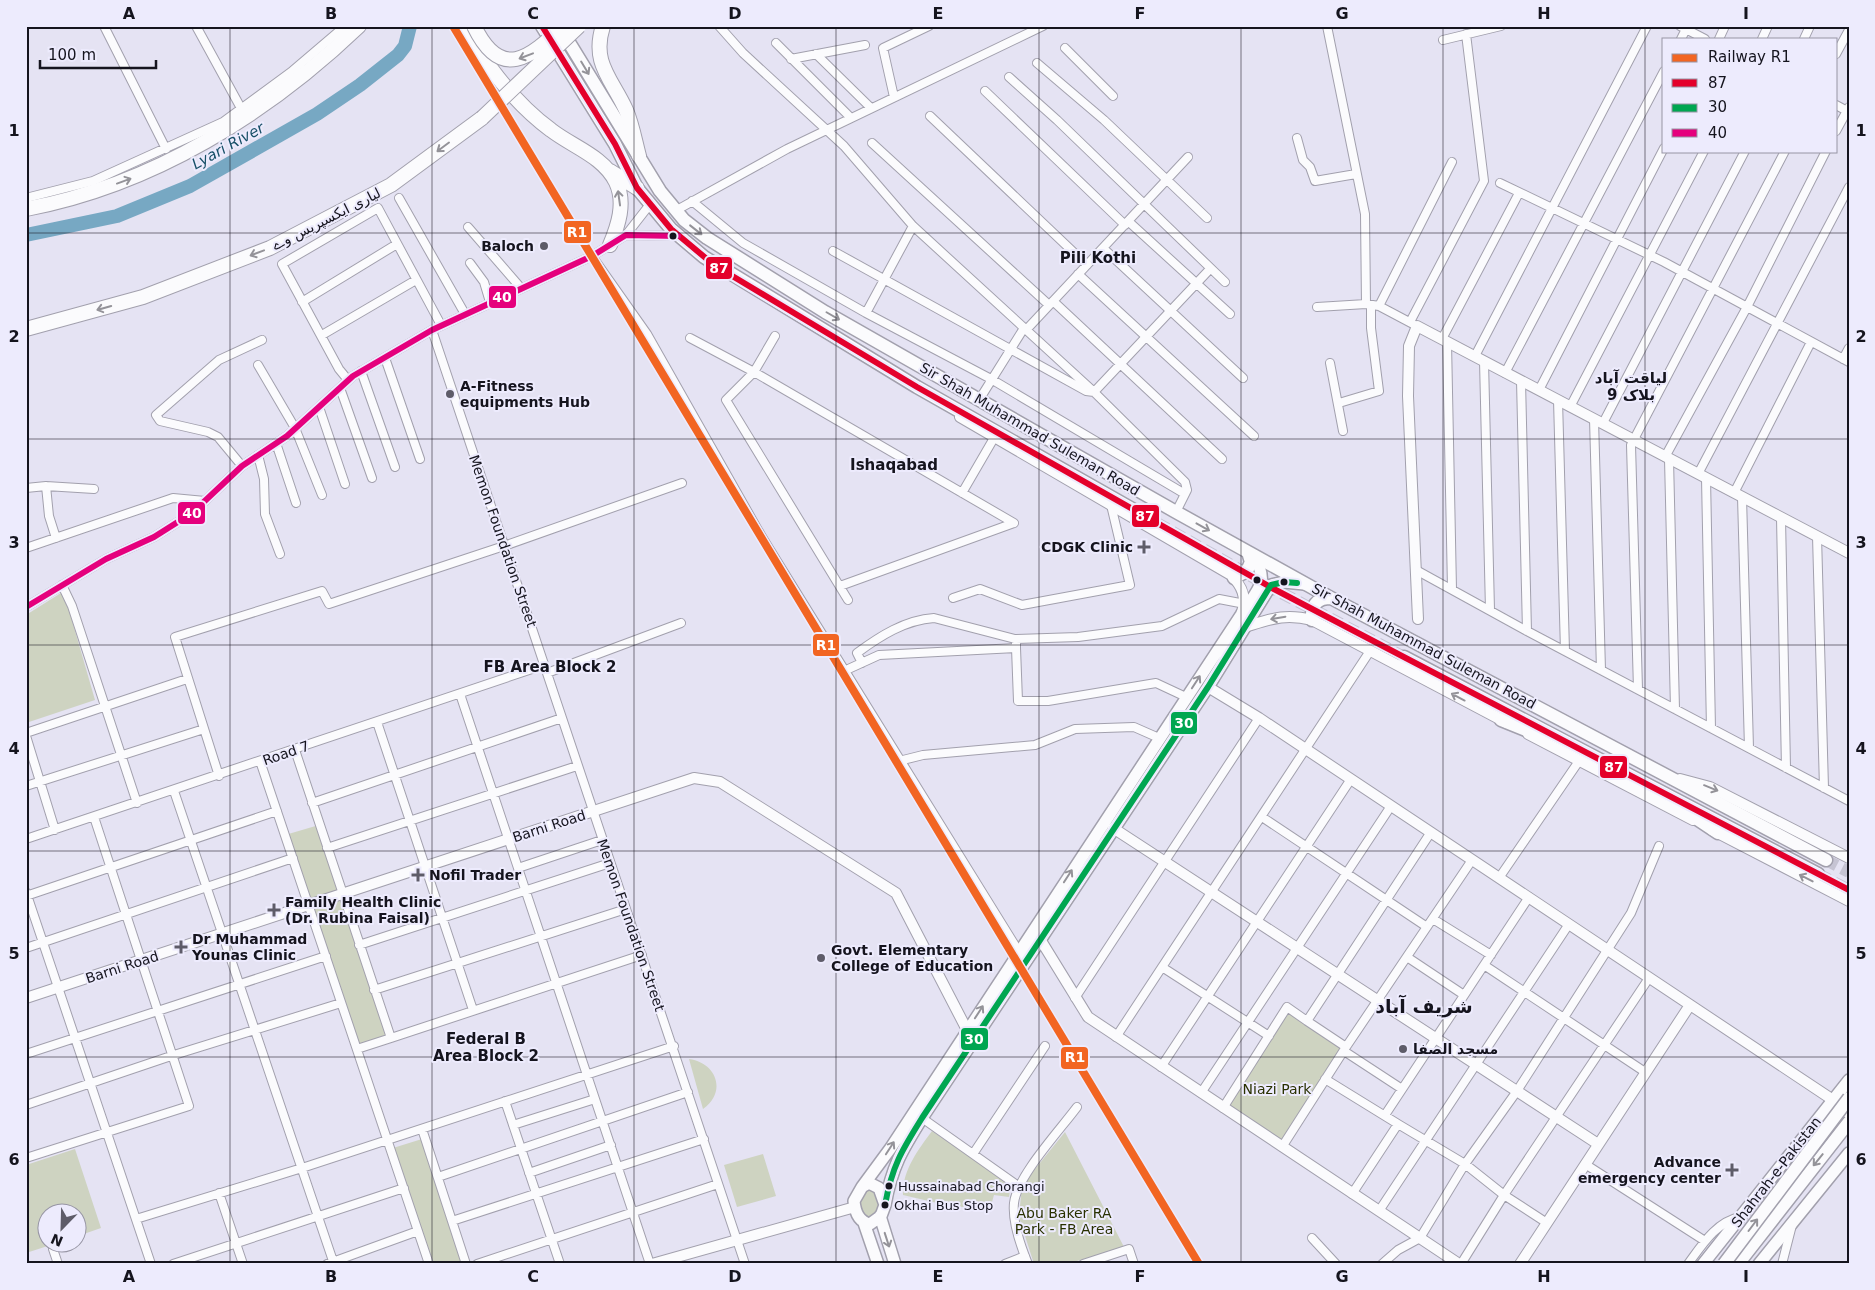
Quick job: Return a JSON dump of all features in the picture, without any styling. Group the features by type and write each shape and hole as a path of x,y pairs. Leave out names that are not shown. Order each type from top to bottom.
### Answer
{"highway":[{"path":"26,208 87,194 156,168 267,103 360,26"},
{"path":"462,26 506,90 551,130 637,188"},
{"path":"474,26 483,45 492,53 503,58 515,60 530,56 563,26"},
{"name":"Sir Shah Muhammad Suleman Road","path":"559,26 675,211 728,253 979,400 1251,554 1826,860"},
{"name":"لیاری ایکسپریس وے","path":"26,330 143,296 270,248 392,185 482,118 579,26"},
{"path":"603,26 598,40 600,60 605,74 626,110 639,156"},
{"name":"Sir Shah Muhammad Suleman Road","path":"542,27 614,144 637,188 678,236 714,265 918,387 1141,514"},
{"path":"606,168 617,184 620,202 620,216 610,245"},
{"path":"661,218 675,211"},
{"path":"1234,578 1248,571 1251,554"},
{"path":"1312,620 1311,611 1315,603 1322,598 1331,598"},
{"name":"Sir Shah Muhammad Suleman Road","path":"1404,657 1627,772 1818,874"},
{"path":"1501,720 1596,757"},
{"path":"1627,772 1718,832"},
{"path":"1724,1264 1849,1098"},
{"path":"1738,1264 1849,1122"}],"main road":[{"path":"878,1264 864,1223 858,1216 855,1207 857,1195 1022,956 1159,738 1262,581 1262,571 1251,554"},
{"path":"1022,956 1040,939 1208,687 1271,585 1284,582 1306,584"},
{"path":"864,1223 870,1224 880,1216 886,1205 890,1178 899,1156 971,1032"},
{"name":"Shahrah-e-Pakistan","path":"1703,1264 1849,1080"},
{"path":"1758,1264 1849,1153"},
{"path":"862,1187 869,1184 879,1188 886,1205"},
{"path":"880,1216 895,1264"}],"street":[{"path":"104,26 166,149"},
{"path":"196,26 242,110"},
{"path":"26,198 93,181 223,122 242,110 345,26"},
{"path":"719,26 743,53 860,164 913,226 1094,392 1185,482 1187,487 1185,494 1176,512"},
{"path":"894,98 883,48 928,26"},
{"path":"675,211 826,130 1044,26"},
{"path":"1327,26 1365,214 1372,305 1371,328 1379,391 1339,403"},
{"path":"1418,619 1408,396 1409,346 1413,324 1484,181 1463,35 1458,26"},
{"path":"1443,40 1501,26"},
{"path":"1490,610 1479,359 1551,208 1647,26"},
{"path":"1719,38 1725,26"},
{"path":"1762,38 1768,26"},
{"path":"1804,38 1810,26"},
{"path":"1683,28 1703,38"},
{"path":"1838,50 1849,30"},
{"path":"776,43 852,118"},
{"path":"791,59 865,45"},
{"path":"1065,48 1113,96"},
{"path":"816,54 872,108"},
{"path":"1037,63 1104,120 1206,218"},
{"path":"1505,372 1662,75"},
{"path":"1009,77 1058,120 1225,282"},
{"path":"985,91 1127,223 1230,314"},
{"path":"1838,128 1848,110"},
{"path":"930,116 1087,264"},
{"path":"1297,138 1303,160 1310,167 1316,181 1356,174"},
{"path":"872,143 1120,364 1222,459"},
{"path":"1538,390 1662,152"},
{"path":"1570,407 1703,152"},
{"path":"1601,670 1598,421 1682,272 1744,152"},
{"path":"1638,689 1631,445 1784,152"},
{"path":"1675,709 1667,458 1747,307 1825,152"},
{"path":"979,400 990,379 1025,329 1188,157"},
{"path":"1372,305 1452,162"},
{"path":"1500,183 1682,272 1846,360 1849,348"},
{"path":"1711,728 1702,476 1777,323 1849,187"},
{"path":"1452,589 1444,340 1519,193"},
{"path":"399,198 465,314"},
{"path":"692,201 744,243 990,379 1185,494"},
{"path":"26,608 62,585 106,560 154,537 192,513 242,466 295,428 348,380 432,330 592,256 626,235 651,203"},
{"path":"348,380 339,369 282,264 378,208 440,326"},
{"path":"866,312 913,226"},
{"path":"468,227 521,288"},
{"path":"626,235 678,236"},
{"path":"302,302 397,244"},
{"path":"1103,248 1243,378"},
{"path":"833,251 1086,392 1094,392 1210,269"},
{"path":"592,256 647,334 762,537 899,761 1022,956"},
{"path":"470,263 484,282 490,302"},
{"path":"1078,274 1254,436"},
{"path":"322,335 416,280"},
{"path":"1317,307 1372,305 1444,340 1849,553"},
{"name":"Memon Foundation Street","path":"432,330 592,811 674,1046 745,1264"},
{"path":"775,336 754,372 728,397 727,402 848,600"},
{"path":"690,338 754,372 1014,523 840,586"},
{"path":"242,466 218,437 208,432 160,421 156,415 219,360 262,340"},
{"path":"1749,748 1738,495 1811,342"},
{"path":"385,358 420,459"},
{"path":"1330,364 1343,431"},
{"path":"258,365 295,428 322,495"},
{"path":"361,372 395,467"},
{"path":"1521,381 1527,631"},
{"path":"862,663 857,653 881,635 920,619 934,618 1015,639 1078,637 1162,626 1219,599 1243,610 1245,596 1234,578 969,424 918,387"},
{"path":"340,388 372,478"},
{"path":"1558,400 1565,651"},
{"path":"319,407 345,484"},
{"path":"962,494 994,438"},
{"path":"276,443 296,503"},
{"path":"258,455 264,478 266,514 280,554"},
{"path":"219,776 175,637 322,591 329,604 504,546 682,483"},
{"path":"46,486 49,516 56,538"},
{"path":"26,488 46,486 94,489"},
{"path":"26,548 173,498 205,501"},
{"path":"953,598 980,589 1022,605 1130,585 1111,505"},
{"path":"1781,518 1786,768"},
{"path":"1817,536 1824,788"},
{"path":"1416,570 1527,631 1849,801"},
{"path":"62,585 72,606 137,803"},
{"path":"1245,628 1278,616 1297,616 1312,620 1579,762 1718,832 1849,902"},
{"name":"Road 7","path":"26,839 460,694 546,669 681,623"},
{"path":"1015,639 1018,701 1048,701 1156,684 1186,697"},
{"path":"844,671 879,655 1016,648"},
{"path":"1116,1037 1370,651"},
{"path":"55,830 26,735 187,679"},
{"path":"1208,687 1529,897 1833,1100 1849,1114"},
{"path":"460,694 651,1264 855,1207"},
{"path":"312,803 562,718"},
{"path":"1074,998 1258,718"},
{"path":"377,722 473,1010"},
{"path":"899,761 923,755 1035,745 1075,729 1134,727 1159,738"},
{"path":"26,786 204,729"},
{"path":"295,750 391,1038"},
{"path":"260,761 429,1264"},
{"path":"1499,878 1579,762"},
{"path":"327,848 577,766"},
{"path":"1664,774 1710,787 1849,858"},
{"name":"Barni Road","path":"26,998 694,778 720,782 896,893 971,1032"},
{"path":"1161,1067 1351,779"},
{"path":"174,791 318,1215 332,1263 418,1231"},
{"path":"1201,1094 1391,806"},
{"path":"151,1264 27,895 277,811"},
{"path":"26,1158 189,1106 174,1054 94,817"},
{"path":"1262,817 1427,927"},
{"path":"1113,828 1598,1144"},
{"path":"1307,1021 1431,832"},
{"path":"518,868 602,840"},
{"path":"1382,1264 1398,1250 1420,1238 1465,1164 1517,1091 1631,913 1659,846"},
{"path":"26,948 293,858"},
{"path":"1282,1147 1325,1079 1472,860"},
{"path":"359,945 610,863"},
{"path":"1385,1115 1529,897"},
{"path":"374,990 626,909"},
{"path":"1433,919 1490,955"},
{"path":"1379,1211 1569,924"},
{"path":"1040,939 1074,998 1088,1017 1201,1094 1460,1264 1604,1044 1650,978"},
{"path":"357,1049 642,955"},
{"path":"26,1054 326,956"},
{"path":"1407,958 1464,995"},
{"path":"1484,965 1645,1072"},
{"path":"1162,967 1269,1036"},
{"path":"26,1104 174,1054 341,1003"},
{"path":"1520,1264 1690,1005"},
{"path":"1223,1108 1287,1008 1402,1089"},
{"path":"136,1219 302,1168 674,1046"},
{"path":"973,1154 1045,1046"},
{"path":"1325,1079 1465,1164 1504,1195 1547,1223"},
{"path":"438,1177 521,1147 688,1092"},
{"path":"513,1125 595,1099"},
{"path":"505,1101 560,1264"},
{"path":"1006,1264 1026,1260 1016,1222 1014,1205 1018,1186 1077,1107"},
{"path":"922,1118 1018,1186"},
{"path":"1352,1194 1398,1124"},
{"path":"422,1129 466,1264"},
{"path":"452,1221 704,1139"},
{"path":"529,1173 611,1145"},
{"path":"1585,1164 1705,1241"},
{"path":"477,1264 718,1184"},
{"path":"173,1264 404,1188"},
{"path":"219,1193 243,1264"},
{"path":"1688,1264 1705,1241 1727,1219 1740,1217"},
{"path":"1782,1264 1792,1223"},
{"path":"1312,1238 1336,1264"},
{"path":"1083,1264 1129,1249 1134,1264"},
{"path":"54,1252 58,1264"}],"green space":[{"path":"61,593 69,610 95,700 26,723 26,615"},
{"path":"319,825 391,1038 357,1049 285,835"},
{"name":"Niazi Park","path":"1287,1007 1346,1047 1283,1147 1223,1108"},
{"path":"689,1059 706,1066 716,1079 715,1095 703,1109"},
{"path":"932,1131 1011,1184 1009,1197 994,1195 990,1209 950,1206 903,1195 903,1186 908,1169 916,1153"},
{"name":"Abu Baker RA Park - FB Area","path":"1065,1132 1124,1247 1067,1264 1034,1264 1019,1217 1022,1185"},
{"path":"422,1139 464,1264 432,1264 393,1148"},
{"path":"75,1149 101,1228 88,1233 88,1202 38,1202 38,1249 26,1253 26,1165"},
{"path":"763,1154 776,1196 737,1207 724,1165"},
{"path":"874,1187 881,1208 869,1219 860,1215 859,1194"}],"waterway":[{"name":"Lyari River","path":"26,235 117,216 190,186 317,114 360,85 398,55 405,46 410,26"}],"tunnel":[{"path":"1141,514 1272,588 1404,657"},
{"path":"1826,860 1849,872"},
{"path":"1818,874 1849,890"}],"rail line":[{"name":"R1","path":"453,26 1199,1264"}],"transit line":[{"name":"87","path":"542,26 615,144 637,188 671,229 714,265 917,387 1272,588 1849,890"},
{"name":"40","path":"26,607 106,559 154,537 192,513 242,466 287,436 353,376 432,330 592,256 626,235 678,236"},
{"name":"30","path":"885,1205 891,1179 899,1159 922,1118 1208,687 1271,585 1284,582 1297,583"}],"place":[{"name":"Baloch","path":"544,246"},
{"name":"A-Fitness equipments Hub","path":"450,394"},
{"name":"CDGK Clinic","path":"1144,547"},
{"name":"Nofil Trader","path":"418,875"},
{"name":"Family Health Clinic (Dr. Rubina Faisal)","path":"274,910"},
{"name":"Dr Muhammad Younas Clinic","path":"181,947"},
{"name":"Govt. Elementary College of Education","path":"821,958"},
{"name":"مسجد الصفا","path":"1403,1049"},
{"name":"Advance emergency center","path":"1732,1170"},
{"name":"Hussainabad Chorangi","path":"889,1186"},
{"name":"Okhai Bus Stop","path":"885,1205"}],"district":[{"name":"Pili Kothi","path":"1098,258"},
{"name":"لیاقت آباد بلاک 9","path":"1631,386"},
{"name":"Ishaqabad","path":"894,465"},
{"name":"FB Area Block 2","path":"550,667"},
{"name":"شريف آباد","path":"1424,1006"},
{"name":"Federal B Area Block 2","path":"486,1048"}]}
